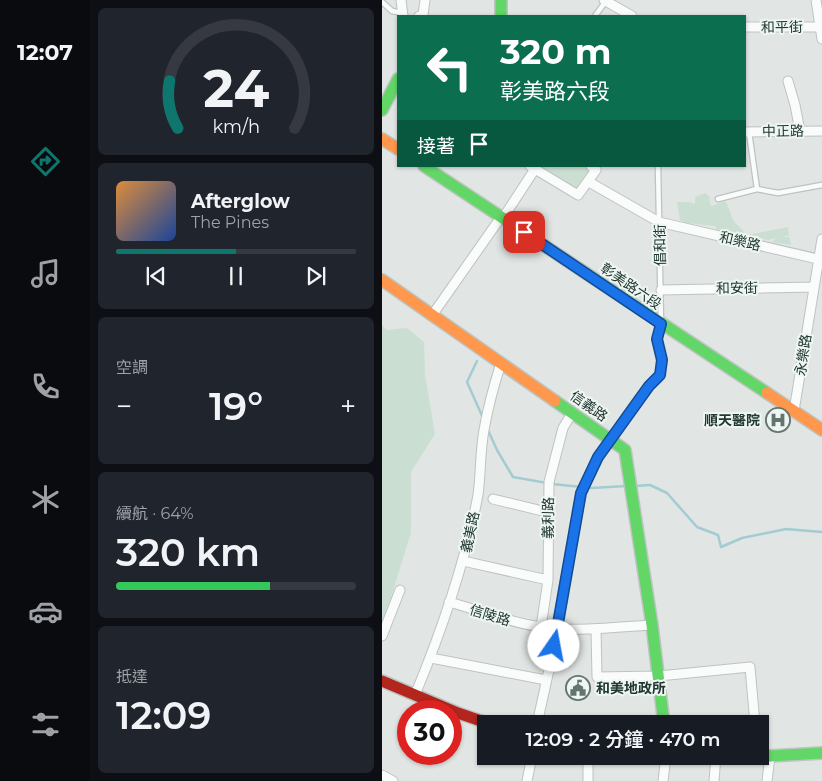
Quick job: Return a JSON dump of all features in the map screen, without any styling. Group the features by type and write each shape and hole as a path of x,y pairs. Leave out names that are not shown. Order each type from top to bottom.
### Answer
{"street":[{"path":"401,0 402,15"},
{"path":"423,15 425,0"},
{"path":"501,0 501,15"},
{"path":"816,0 822,40"},
{"path":"605,1 630,15"},
{"name":"和平街","path":"746,27 819,27"},
{"path":"382,110 397,81"},
{"path":"788,81 800,131"},
{"name":"中正路","path":"747,132 822,131"},
{"path":"382,139 397,148"},
{"name":"彰美路六段","path":"426,167 822,430"},
{"path":"432,314 502,217 532,168 578,195 596,170 592,167"},
{"name":"和樂路","path":"588,182 659,222 820,259"},
{"name":"永樂路","path":"794,411 822,239"},
{"name":"信義路","path":"382,280 626,452 652,625 663,715"},
{"name":"和安街","path":"661,290 814,287"},
{"name":"義美路","path":"415,695 432,658 463,561 478,493 486,424 495,382 502,363"},
{"name":"義利路","path":"541,627 548,580 547,512 549,482 563,428 572,413"},
{"path":"493,499 547,512"},
{"path":"463,561 548,580"},
{"path":"382,636 400,590"},
{"name":"信陵路","path":"449,602 514,622 558,629 596,629 652,625"},
{"path":"539,715 558,629"},
{"path":"596,629 597,677 659,676 750,667 755,715"},
{"path":"432,658 546,680"},
{"path":"382,681 477,720"},
{"path":"769,756 822,754"},
{"path":"527,781 530,765"},
{"path":"588,765 588,781"},
{"path":"663,781 665,765"},
{"path":"714,781 715,765"},
{"path":"766,765 767,781"},
{"path":"382,775 393,781"}],"lane":[{"path":"596,15 605,1"},
{"path":"382,2 392,11 402,15"},
{"path":"747,132 757,189"},
{"name":"倡和街","path":"558,629 581,493 598,457 649,386 660,375 662,360 657,339 661,324 658,167"},
{"path":"718,199 757,189 778,193 822,185"}],"green space":[{"path":"536,167 589,167 592,169 575,192"},
{"path":"705,193 709,196 711,206 725,201 734,221 745,235 717,230 715,226 685,223 680,220 677,202 695,204 695,197"},
{"path":"788,227 789,235 782,237 789,237 791,245 772,242 776,238 768,240 747,235"},
{"path":"382,325 387,330 407,328 424,342 425,374 435,434 411,472 411,533 382,626"}],"waterway":[{"path":"477,361 467,382 483,418"},
{"path":"487,428 513,477 547,483"},
{"path":"552,484 592,488 626,486"},
{"path":"634,486 650,485 667,493 697,527 718,535 721,547 742,538 786,529 822,532"}],"traffic: fast":[{"path":"501,0 501,15"},
{"path":"382,110 397,81"},
{"path":"426,167 767,393"},
{"path":"555,401 625,450 652,625 663,715"},
{"path":"769,756 822,753"}],"traffic: slow":[{"path":"382,139 397,148"},
{"path":"382,280 555,401"},
{"path":"767,393 822,430"}],"traffic: jam":[{"path":"382,681 477,720"}],"place":[{"name":"順天醫院","path":"778,420"},
{"name":"和美地政所","path":"578,688"}],"route":[{"path":"524,232 661,324 657,339 662,360 660,375 649,386 598,457 581,493 554,646"}]}
